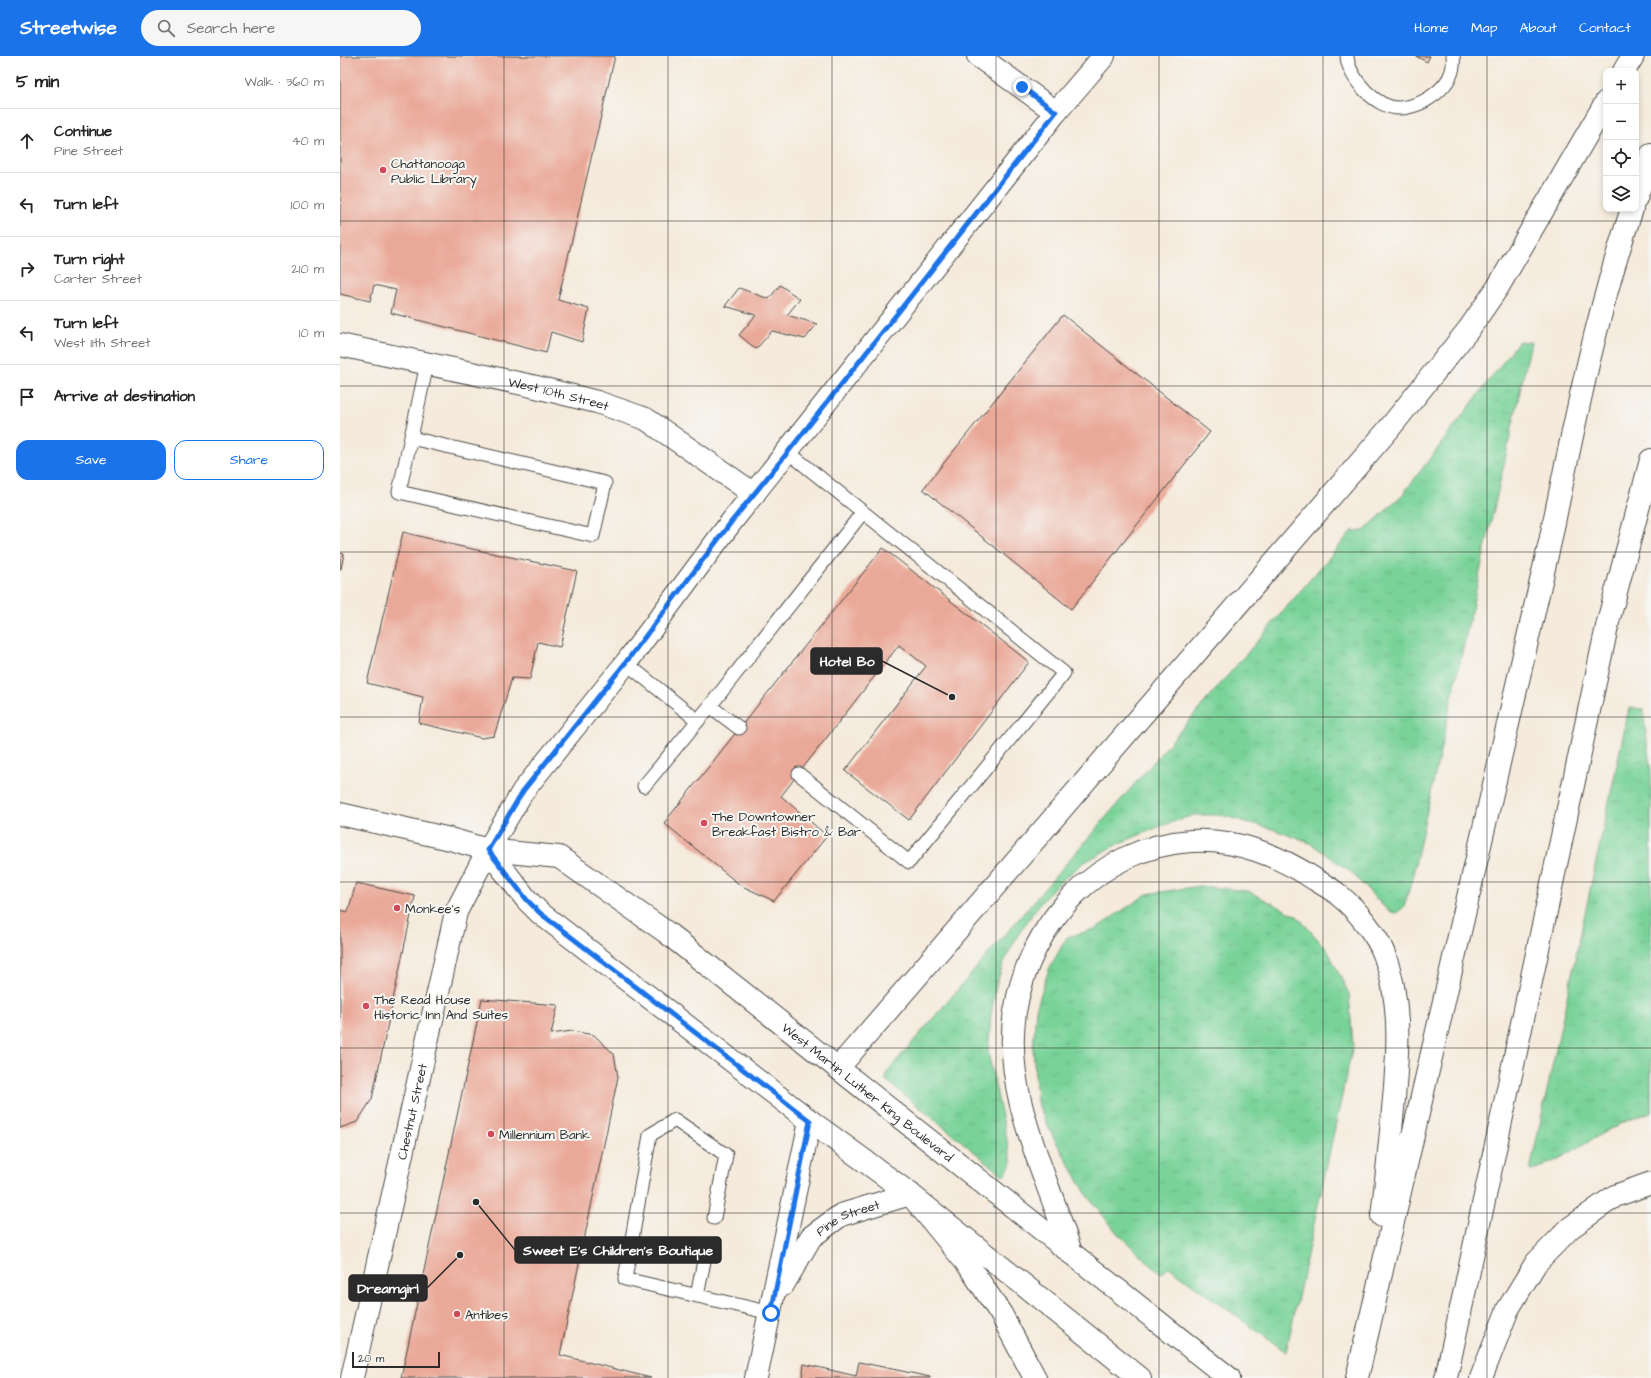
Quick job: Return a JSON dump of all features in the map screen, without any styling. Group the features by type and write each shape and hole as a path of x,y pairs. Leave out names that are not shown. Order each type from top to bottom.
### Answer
{"main road":[{"path":"978,56 1056,112"},
{"name":"Chestnut Street","path":"352,1378 456,912 488,850 523,791 626,662 754,494 1056,112 1104,56"},
{"path":"1626,68 1633,56"},
{"path":"838,1068 1388,430 1464,335 1498,287 1605,104"},
{"path":"1639,189 1651,155"},
{"path":"1359,1371 1548,550 1578,408 1600,314 1631,212"},
{"name":"West 10th Street","path":"340,345 597,402 646,419 754,494"},
{"path":"1446,1378 1608,622 1651,460"},
{"name":"West Martin Luther King Boulevard","path":"340,814 488,850 559,857 666,932 1229,1378"},
{"path":"1071,1253 1030,1134 1016,1082 1013,1044 1015,1013 1022,984 1036,946 1055,914 1083,885 1107,869 1136,854 1162,846 1192,841 1222,842 1256,850 1299,868 1341,897 1362,918 1383,951 1390,973 1396,1006 1397,1048 1393,1105 1386,1187 1359,1371"},
{"path":"488,850 527,900 540,913 810,1121 910,1194 1140,1378"},
{"name":"Pine Street","path":"756,1378 810,1121"},
{"path":"1481,1378 1508,1309 1536,1263 1570,1228 1615,1196 1651,1183"},
{"path":"910,1194 969,1266 1001,1314 1035,1378"},
{"name":"Pine Street","path":"772,1306 811,1237 841,1215 910,1194"}],"lane":[{"path":"1348,56 1348,61 1358,84 1379,102 1399,108 1421,102 1440,91 1453,71 1453,56"},
{"path":"411,438 605,482 593,536 399,492 427,364"},
{"path":"788,452 1064,672 909,862 799,774"},
{"path":"644,786 710,706 863,512"},
{"path":"626,662 698,720"},
{"path":"710,706 739,728"},
{"path":"714,1218 726,1155 675,1120 650,1135 625,1279 697,1296 772,1306"},
{"path":"697,1296 704,1261"}],"green space":[{"path":"1519,341 1531,342 1411,883 1404,907 1396,913 1388,911 1351,872 1310,843 1272,829 1221,815 1194,815 1161,826 1120,843 1083,863 1053,888 1035,910 1018,935 1003,964 996,986 991,1015 988,1052 1012,1163 1004,1176 886,1080 887,1072 1352,531 1364,531 1403,494"},
{"path":"1629,708 1643,709 1651,775 1651,1112 1620,1124 1550,1163 1530,1170"},
{"path":"1200,886 1248,891 1297,916 1328,951 1349,994 1353,1045 1286,1352 1169,1267 1161,1274 1118,1234 1088,1197 1050,1131 1037,1102 1033,1049 1036,1009 1049,969 1067,937 1095,929 1147,894"}],"building":[{"path":"340,56 615,56 558,300 589,309 582,342 551,332 546,353 391,313 396,290 374,285 370,301 340,294"},
{"path":"1416,56 1430,56 1427,62"},
{"path":"780,285 800,299 787,315 817,324 805,339 772,331 756,349 739,335 756,315 725,306 739,288 769,299"},
{"path":"1063,315 1210,432 1071,609 923,489"},
{"path":"403,532 458,546 577,571 560,647 538,642 530,679 512,678 494,736 482,738 419,723 423,697 367,683"},
{"path":"883,548 1029,662 909,820 845,771 926,666 899,645 781,796 827,836 774,901 740,885 664,823"},
{"path":"340,553 344,554 341,569 340,569"},
{"name":"The Read House Historic Inn And Suites","path":"356,883 415,896 372,1099 357,1122 340,1128 340,910 348,912"},
{"path":"482,999 558,1005 551,1034 572,1031 594,1035 614,1054 618,1077 560,1355 651,1378 401,1378"},
{"path":"859,1362 930,1378 802,1378 804,1364 856,1376"}],"place":[{"name":"Chattanooga Public Library","path":"383,170"},
{"name":"Hotel Bo","path":"952,697"},
{"name":"The Downtowner Breakfast Bistro & Bar","path":"704,823"},
{"name":"Monkee's","path":"397,908"},
{"name":"The Read House Historic Inn And Suites","path":"366,1006"},
{"name":"Millennium Bank","path":"491,1134"},
{"name":"Sweet E's Children's Boutique","path":"476,1202"},
{"name":"Dreamgirl","path":"460,1255"},
{"name":"Antibes","path":"457,1314"}],"route":[{"path":"771,1313 810,1121 540,913 527,900 488,850 523,791 626,662 732,521 1056,112 1022,87"}]}
